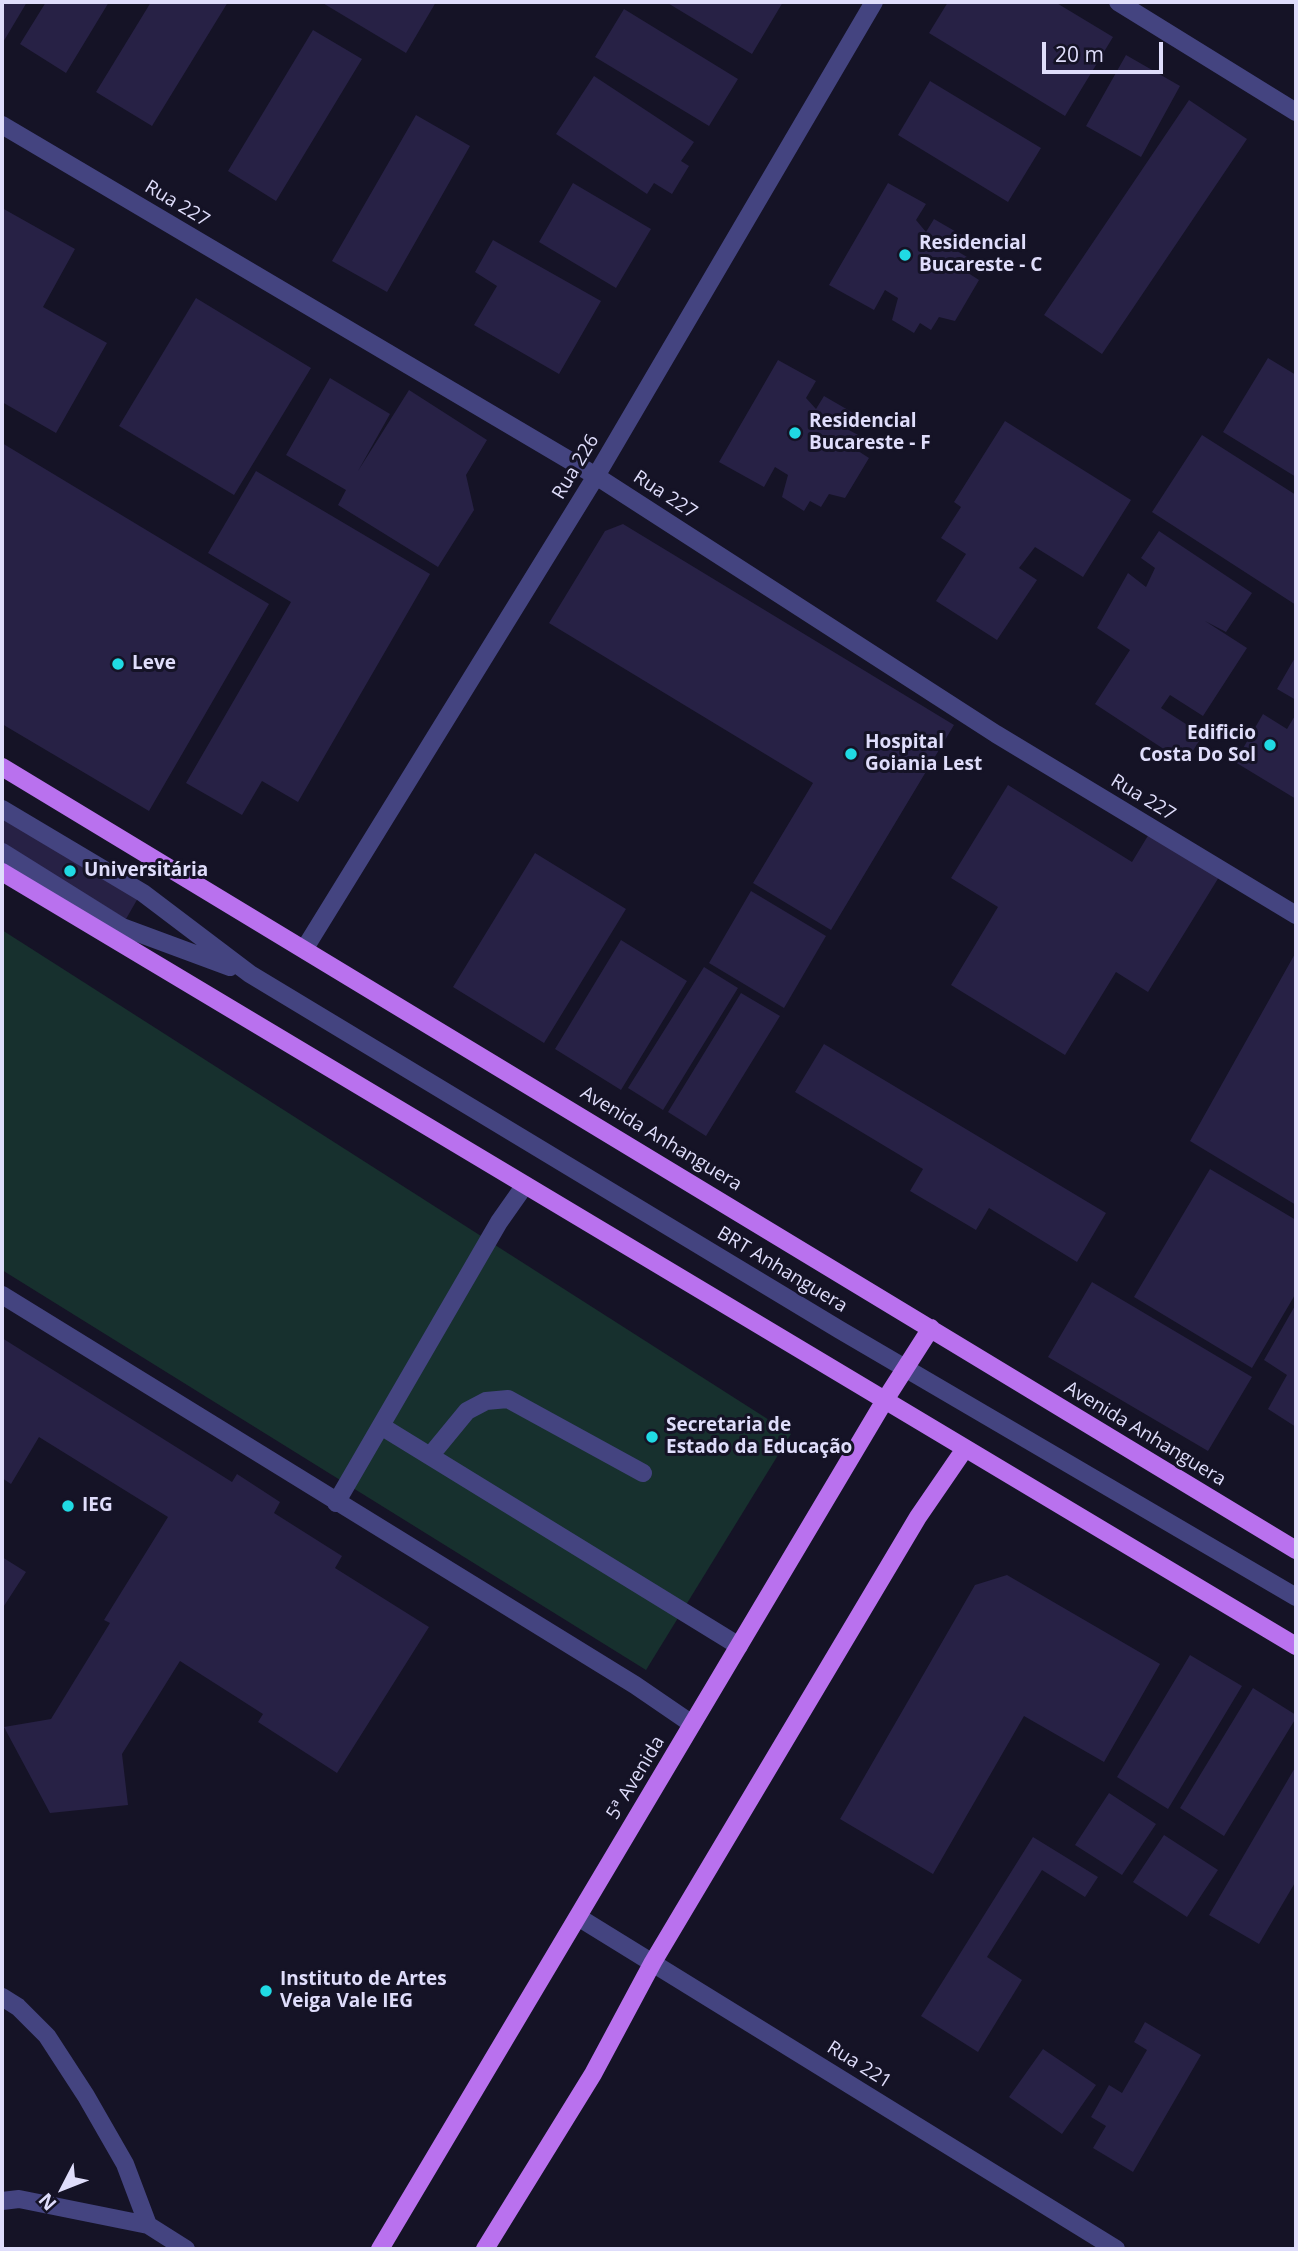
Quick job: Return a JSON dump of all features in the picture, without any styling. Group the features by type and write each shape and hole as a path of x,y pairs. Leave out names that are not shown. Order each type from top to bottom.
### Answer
{"main road":[{"name":"Avenida Anhanguera","path":"2,767 1296,1550"},
{"path":"2,872 885,1400 964,1450 1296,1646"},
{"name":"5ª Avenida","path":"380,2249 885,1400 931,1328"},
{"path":"485,2249 593,2074 653,1962 918,1517 964,1450"}],"street":[{"name":"Rua 226","path":"305,948 596,476 874,2"},
{"path":"1118,2 1296,112"},
{"name":"Rua 227","path":"2,125 596,476 996,734 1296,915"},
{"name":"BRT Anhanguera","path":"2,809 143,893 250,974 906,1369 1296,1597"},
{"name":"BRT Anhanguera","path":"2,852 122,927 250,974"},
{"path":"336,1503 499,1222 525,1185"},
{"path":"2,1295 635,1685 692,1724"},
{"path":"430,1456 467,1411 486,1401 508,1399 643,1473"},
{"path":"381,1426 739,1646"},
{"name":"Rua 221","path":"578,1917 1116,2249"},
{"path":"2,1997 18,2007 47,2036 86,2096 125,2164 148,2225"},
{"path":"2,2201 19,2199 148,2225 186,2249"}],"green space":[{"path":"2,930 791,1434 646,1670 2,1270"}],"building":[{"path":"2,2 27,2 2,44"},
{"path":"46,2 109,2 66,73 20,44"},
{"path":"151,2 228,2 152,126 96,92"},
{"path":"321,2 436,2 406,53"},
{"path":"666,2 783,2 752,54"},
{"path":"948,2 1055,2 1113,37 1065,116 929,33"},
{"path":"624,9 738,79 709,126 595,57"},
{"path":"313,30 362,59 276,201 228,171"},
{"path":"1126,55 1180,86 1141,157 1086,126"},
{"path":"594,76 694,142 681,161 689,166 672,194 654,183 647,194 556,134"},
{"path":"930,81 1041,148 1008,202 898,135"},
{"path":"1189,100 1247,139 1102,354 1044,315"},
{"path":"416,115 470,146 387,292 332,261"},
{"path":"573,183 651,229 616,288 539,242"},
{"name":"Residencial Bucareste - C","path":"888,183 926,204 916,220 926,232 934,219 965,237 957,251 972,260 965,271 979,280 955,321 939,317 931,330 920,323 914,333 892,320 898,298 885,290 874,310 829,285"},
{"path":"2,208 75,249 43,307 107,343 56,433 2,402"},
{"path":"493,240 601,301 559,374 474,325 497,286 475,272"},
{"path":"196,298 311,368 234,495 119,426"},
{"path":"1268,358 1296,375 1296,477 1223,432"},
{"name":"Residencial Bucareste - F","path":"778,360 816,381 806,398 816,409 824,396 855,414 847,429 862,437 855,449 869,458 845,498 829,494 821,507 810,501 804,511 782,497 788,475 775,467 764,487 719,462"},
{"path":"330,378 390,414 358,471 409,390 487,440 466,475 474,510 438,567 338,505 346,490 286,455"},
{"path":"1005,421 1131,500 1083,577 1035,547 1019,568 1037,580 997,640 936,601 966,554 941,538 961,507 954,502"},
{"path":"1202,435 1296,495 1296,605 1152,512"},
{"name":"Leve","path":"2,443 269,604 149,811 2,724"},
{"path":"256,471 430,574 298,802 262,781 242,815 186,783 291,602 208,553"},
{"name":"Hospital Goiania Lest","path":"623,524 954,725 831,930 753,883 813,783 549,623 605,531"},
{"path":"1159,531 1252,593 1226,632 1205,621 1247,648 1203,716 1170,695 1161,708 1203,735 1185,763 1095,704 1130,650 1097,628 1128,573 1146,587 1155,568 1141,558"},
{"name":"Edificio Costa Do Sol","path":"1296,656 1296,700 1277,689"},
{"name":"Edificio Costa Do Sol","path":"1263,714 1287,729 1296,714 1296,799 1235,762"},
{"path":"1008,785 1132,862 1149,834 1219,877 1148,992 1116,972 1065,1055 951,985 998,907 951,878"},
{"name":"Universitária","path":"2,816 138,898 126,919 2,844"},
{"path":"535,853 626,909 544,1043 453,987"},
{"path":"751,891 826,936 784,1008 709,963"},
{"path":"621,940 687,981 621,1090 555,1049"},
{"path":"1296,952 1296,1205 1190,1141"},
{"path":"704,967 738,988 663,1110 628,1088"},
{"path":"741,993 780,1016 706,1136 668,1112"},
{"path":"824,1044 1106,1213 1077,1262 989,1208 976,1230 910,1191 923,1169 795,1092"},
{"path":"1210,1169 1296,1220 1296,1293 1252,1368 1134,1297"},
{"path":"1092,1282 1252,1377 1208,1451 1048,1357"},
{"path":"1296,1304 1296,1427 1268,1409 1287,1375 1264,1360"},
{"path":"2,1338 232,1482 237,1474 280,1502 274,1513 342,1556 335,1568 429,1627 337,1773 258,1722 263,1714 180,1661 122,1754 128,1805 50,1813 4,1727 51,1719 110,1623 104,1620 168,1517 39,1437 11,1484 2,1478"},
{"path":"2,1557 26,1572 2,1609"},
{"path":"1007,1575 1160,1664 1104,1762 1024,1716 933,1874 840,1819 975,1585"},
{"path":"1190,1655 1242,1686 1168,1809 1117,1777"},
{"path":"1253,1688 1296,1715 1296,1718 1224,1836 1180,1808"},
{"path":"1296,1766 1296,1881 1259,1944 1209,1915"},
{"path":"1109,1793 1156,1824 1122,1875 1075,1845"},
{"path":"1164,1835 1218,1870 1187,1917 1133,1882"},
{"path":"1033,1837 1098,1877 1085,1897 1042,1870 987,1957 1022,1980 978,2052 921,2016"},
{"path":"1145,2022 1201,2055 1133,2172 1093,2148 1106,2126 1091,2117 1109,2085 1122,2093 1147,2050 1134,2042"},
{"path":"1043,2049 1096,2085 1062,2134 1009,2097"}],"place":[{"name":"Residencial Bucareste - C","path":"905,255"},
{"name":"Residencial Bucareste - F","path":"795,433"},
{"name":"Leve","path":"118,664"},
{"name":"Edificio Costa Do Sol","path":"1270,745"},
{"name":"Hospital Goiania Lest","path":"851,754"},
{"name":"Universitária","path":"70,871"},
{"name":"Secretaria de Estado da Educação","path":"652,1437"},
{"name":"IEG","path":"68,1506"},
{"name":"Instituto de Artes Veiga Vale IEG","path":"266,1991"}]}
